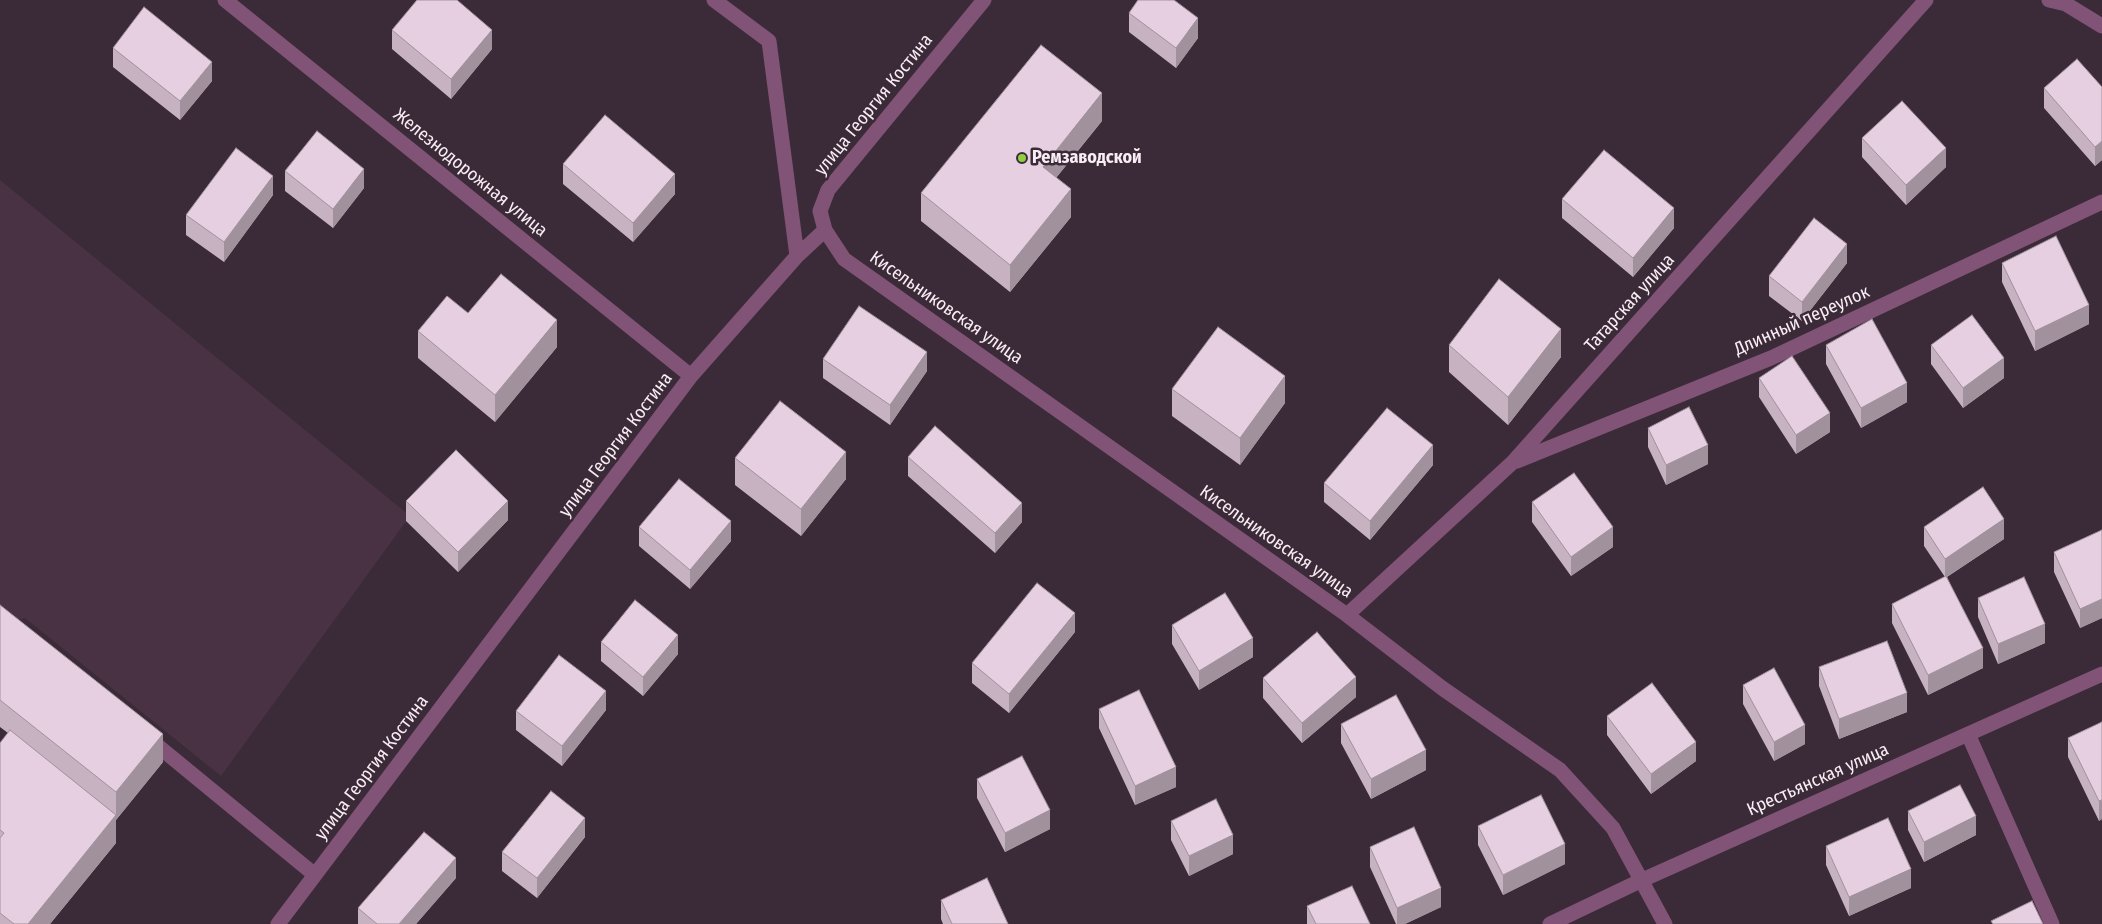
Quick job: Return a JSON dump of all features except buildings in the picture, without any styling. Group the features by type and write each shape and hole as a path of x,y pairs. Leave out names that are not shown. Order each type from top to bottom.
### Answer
{"street":[{"name":"Железнодорожная улица","path":"225,0 691,376"},
{"path":"714,0 770,41 797,256"},
{"name":"улица Георгия Костина","path":"278,924 691,376 797,256 825,230 820,212 828,190 984,0"},
{"name":"Татарская улица","path":"1346,615 1513,462 1926,0"},
{"path":"2049,0 2066,4 2102,26"},
{"name":"Длинный переулок","path":"1513,462 1771,358 2102,202"},
{"name":"Кисельниковская улица","path":"825,230 844,259 1346,615 1442,688 1560,770 1613,828 1640,881 1665,924"},
{"name":"Крестьянская улица","path":"1550,924 1640,881 2102,674"},
{"path":"139,731 315,875"},
{"path":"1968,734 2052,924"}],"shaded area":[{"path":"0,180 410,516 221,776 25,618 0,625"}],"place":[{"name":"Ремзаводской","path":"1022,158"}]}
